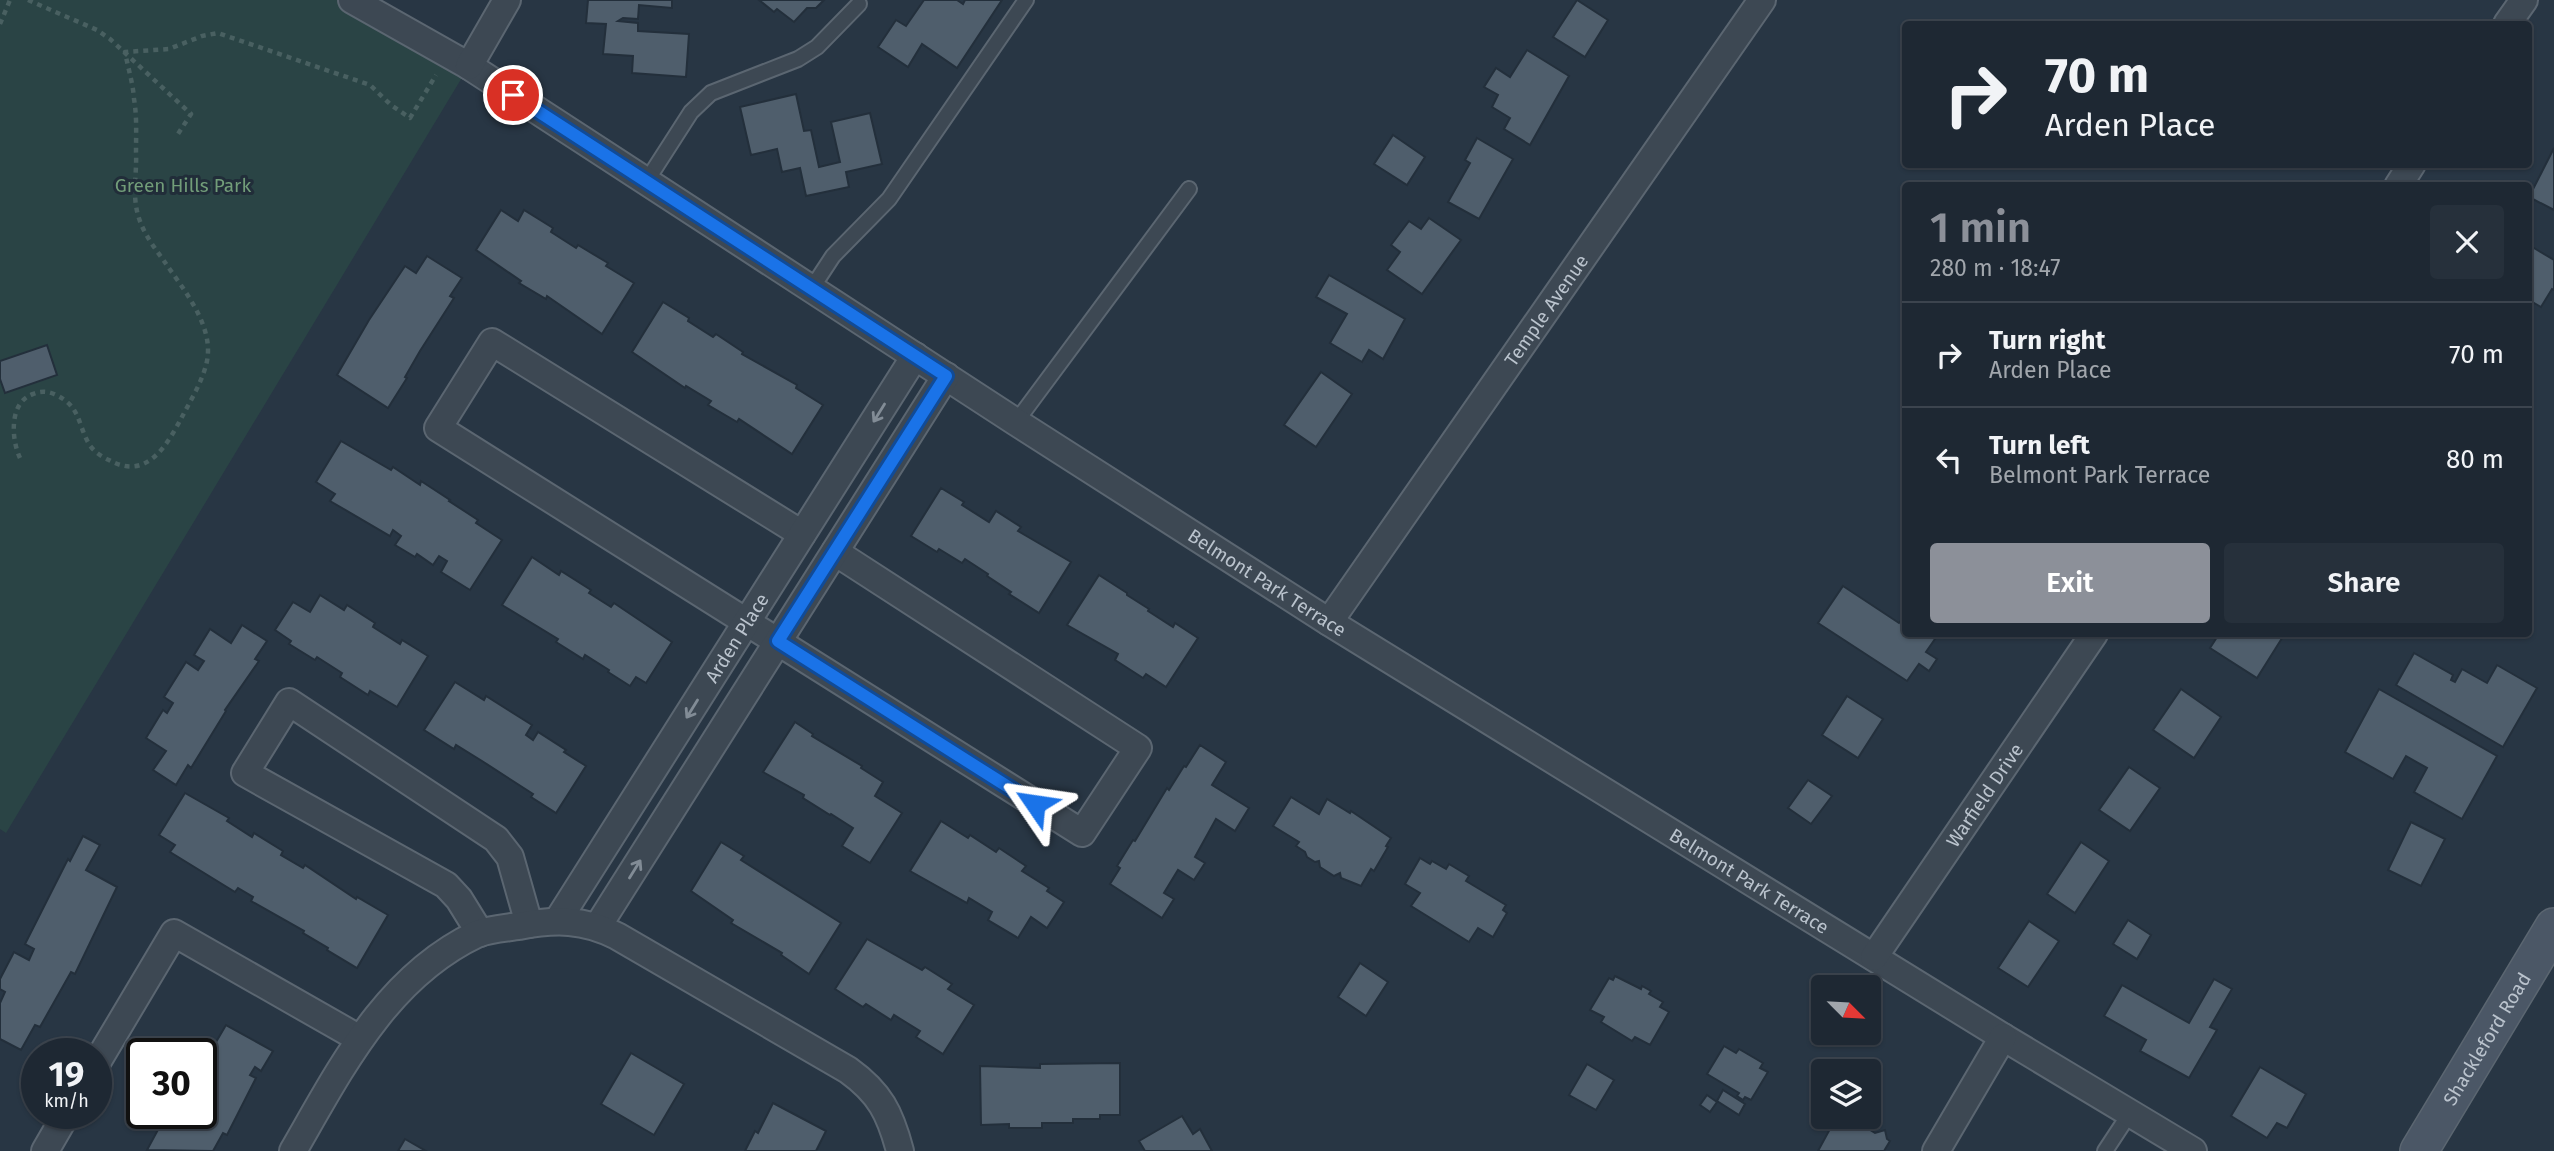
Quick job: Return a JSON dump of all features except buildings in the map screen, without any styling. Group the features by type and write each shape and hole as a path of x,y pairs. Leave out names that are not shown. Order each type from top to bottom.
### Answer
{"street":[{"name":"Belmont Park Terrace","path":"352,0 459,60 1329,622 2193,1151"},
{"path":"459,60 507,0"},
{"name":"Temple Avenue","path":"1329,622 1762,0"},
{"path":"2509,21 2524,0"},
{"path":"802,534 492,342 438,428 1082,833 1138,748 835,552"},
{"name":"Arden Place","path":"558,920 915,356"},
{"name":"Arden Place","path":"598,926 946,376"},
{"name":"Warfield Drive","path":"1874,957 2092,637"},
{"path":"480,933 459,899 446,885 245,773 289,702 496,839 510,857 529,924"},
{"path":"293,1151 360,1039 407,983 441,956 480,933 558,920 598,926 827,1057 865,1083 887,1110 900,1151"},
{"name":"Shackleford Road","path":"2419,1151 2553,931"},
{"path":"112,1038 174,933 360,1039"},
{"path":"1936,1151 2003,1037"},
{"path":"45,1151 58,1129"}],"lane":[{"path":"811,288 833,256 876,214 896,190 1026,0"},
{"path":"646,182 691,112 705,98 730,85 799,59 817,47 859,4"},
{"path":"1016,422 1189,190"},
{"path":"2105,1151 2130,1113"}],"path":[{"path":"0,24 10,0"},
{"path":"28,0 97,30 125,52 191,114 176,137"},
{"path":"125,52 169,49 202,36 218,33 370,85 410,118 459,60"},
{"path":"20,458 15,448 16,409 19,402 41,391 60,397 79,415 89,444 102,456 125,466 150,462 169,440 206,364 207,341 203,325 177,279 149,242 139,219 135,200 137,167 134,98 125,52"}],"green space":[{"name":"Green Hills Park","path":"0,0 352,0 469,66 6,833 0,829"}],"route":[{"path":"513,95 946,376 778,641 1035,804"}]}
